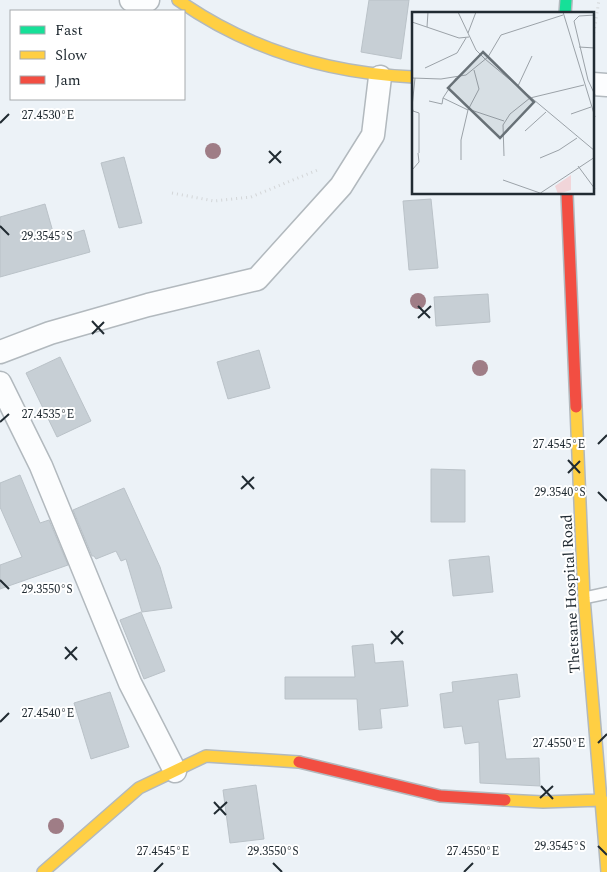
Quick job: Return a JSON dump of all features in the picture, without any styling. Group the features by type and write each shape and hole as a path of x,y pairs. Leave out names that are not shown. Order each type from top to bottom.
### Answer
{"street":[{"path":"131,0 148,0"},
{"path":"178,0 196,13 264,46 303,60 380,77 412,77"},
{"path":"0,352 50,333 139,307 257,280 341,186 362,152 372,135 380,77"},
{"path":"594,84 607,86"},
{"name":"Thetsane Hospital Road","path":"567,195 584,598 604,802 607,872"},
{"path":"0,383 41,466 130,683 175,771"},
{"path":"43,872 139,788 206,756 292,760 440,796 543,802 604,802"}],"lane":[{"path":"584,598 607,593"}],"path":[{"path":"594,32 599,0"},
{"path":"172,192 214,202 251,197 362,152"}],"building":[{"path":"369,0 409,0 401,59 361,52"},
{"path":"124,157 142,223 119,228 101,163"},
{"path":"431,199 438,268 409,270 403,201"},
{"path":"45,204 55,239 84,230 90,252 0,277 0,217"},
{"path":"488,294 490,322 436,326 434,297"},
{"path":"259,350 270,388 228,399 217,362"},
{"path":"60,357 91,421 57,437 26,373"},
{"path":"431,469 465,470 465,522 431,522"},
{"path":"20,475 40,523 49,520 68,565 0,589 0,565 22,557 0,507 0,483"},
{"path":"124,488 160,567 172,608 142,612 126,559 121,561 116,551 96,559 92,556 73,510"},
{"path":"489,556 493,592 453,596 449,560"},
{"path":"141,612 165,671 144,679 120,620"},
{"path":"373,644 375,663 403,661 408,706 380,709 382,728 359,730 357,699 285,699 285,677 355,677 352,646"},
{"path":"517,674 520,697 498,700 506,759 539,758 540,786 480,783 479,742 465,744 462,726 444,728 440,694 453,692 452,682"},
{"path":"110,692 129,747 91,759 74,703"},
{"path":"256,785 264,839 230,843 223,790"}],"traffic: fast":[{"path":"565,12 566,0"}],"traffic: slow":[{"path":"178,0 205,18 233,33 290,56 350,70 381,75 412,77"},
{"path":"576,407 584,598 607,872"},
{"path":"43,872 139,788 206,756 299,762"},
{"path":"505,800 543,802 602,800 607,804"}],"traffic: jam":[{"path":"567,195 576,407"},
{"path":"299,762 440,796 505,800"}]}
